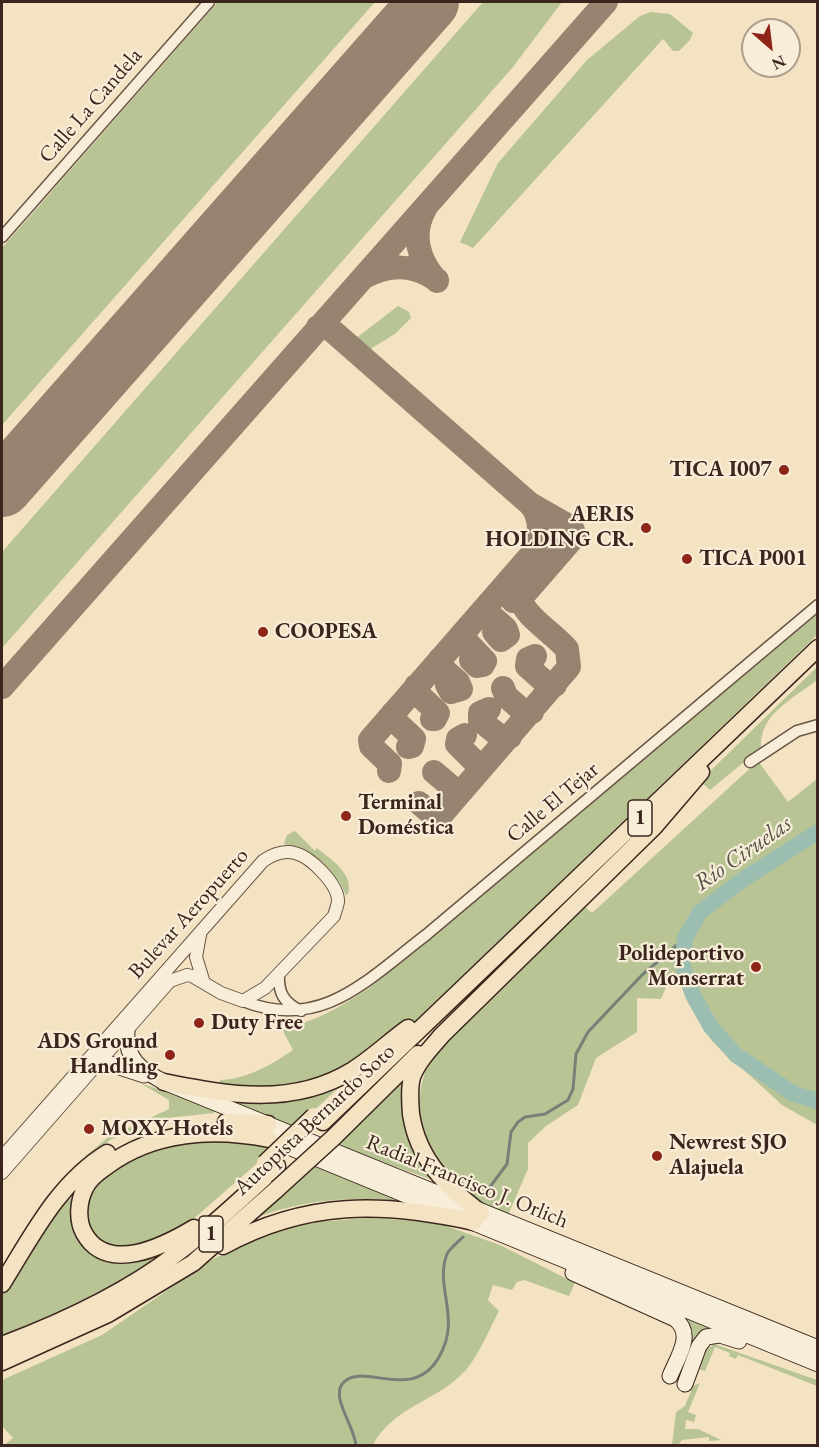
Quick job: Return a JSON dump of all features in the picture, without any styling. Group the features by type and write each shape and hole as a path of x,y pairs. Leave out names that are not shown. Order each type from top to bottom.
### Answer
{"highway":[{"name":"Autopista Bernardo Soto","path":"523,937 818,648"},
{"name":"Autopista Bernardo Soto","path":"132,1291 325,1125 818,661"},
{"path":"477,1217 447,1186 422,1151 411,1111 412,1077 441,1035 654,827 701,772"},
{"name":"1","path":"414,1023 523,937"},
{"name":"Autopista Bernardo Soto","path":"132,1291 193,1263 277,1189 325,1125 414,1023"},
{"path":"164,1082 243,1096 302,1091 354,1069 414,1023"},
{"path":"2,1284 65,1188 84,1168 111,1150 142,1136 179,1126 210,1122 268,1132"},
{"path":"194,1228 154,1249 112,1254 98,1247 86,1236 79,1217 80,1201 85,1187 96,1174 114,1161 146,1145 181,1135 212,1132 268,1132"},
{"name":"Autopista Bernardo Soto","path":"132,1291 158,1260 194,1228 275,1166"},
{"name":"Autopista Bernardo Soto","path":"132,1291 275,1166"},
{"path":"193,1263 263,1226 336,1210 377,1208 477,1217"},
{"name":"1","path":"2,1345 132,1291"},
{"name":"1","path":"2,1362 83,1327 132,1291"}],"main road":[{"name":"Radial Francisco J. Orlich","path":"127,1032 127,1047 132,1061 138,1067 268,1132 477,1217 818,1348"},
{"path":"102,1061 164,1082"},
{"name":"Radial Francisco J. Orlich","path":"477,1217 493,1231 818,1364"},
{"path":"493,1231 600,1288 678,1322 683,1329 684,1342 670,1376"},
{"path":"685,1384 701,1341 713,1335 736,1340 818,1372"}],"street":[{"name":"Calle La Candela","path":"2,237 209,2"},
{"name":"Calle El Tejar","path":"243,1000 272,1010 301,1011 332,1001 361,985 426,935 818,605"},
{"path":"750,762 797,732 818,725"},
{"name":"Bulevar Aeropuerto","path":"2,1158 263,861 278,853 300,855 330,883 338,902 333,916 259,993 243,1000 187,975 170,981 2,1173"},
{"path":"202,931 196,957 204,983"},
{"path":"279,974 278,986 282,998 301,1011"}],"green space":[{"path":"218,2 375,2 2,425 2,248"},
{"path":"483,2 562,2 513,67 2,648 2,552"},
{"path":"651,12 670,14 693,33 690,40 679,51 673,51 663,39 473,248 460,242 498,163 587,60 640,16"},
{"path":"398,306 409,312 411,318 395,334 367,351 355,339"},
{"path":"817,614 817,635 401,1035 310,1086 220,1089 220,1080 240,1077 258,1070 293,1050 282,1029 327,1013 368,989"},
{"path":"817,667 817,680 779,708 772,717 762,736 761,748 710,790 700,781"},
{"path":"758,761 788,802 817,779 817,1125 782,1105 712,1041 673,971 661,999 637,998 637,1032 596,1058 578,1105 546,1126 528,1143 528,1169 508,1215 478,1202 456,1185 442,1170 430,1153 423,1136 419,1117 419,1098 432,1055 582,904 592,913"},
{"path":"295,831 315,851 317,848 345,873 349,886 348,894 346,895 338,880 319,863 300,849 284,844 287,835"},
{"path":"407,1076 418,1158 430,1179 334,1145"},
{"path":"345,1082 295,1128 205,1095 253,1104 277,1101"},
{"path":"140,1083 216,1109 214,1113 168,1118 112,1139 83,1158 107,1138 169,1109 169,1100"},
{"path":"195,1137 276,1147 175,1235 132,1247 107,1246 94,1237 86,1219 87,1199 94,1185 138,1156"},
{"path":"313,1165 403,1201 345,1199 307,1203 251,1220"},
{"path":"66,1198 72,1199 86,1245 166,1249 107,1288 2,1336 2,1293"},
{"path":"368,1218 435,1222 500,1245 575,1283 569,1296 524,1280 517,1282 512,1290 493,1285 488,1300 499,1311 470,1365 442,1390 392,1422 381,1432 373,1445 4,1445 13,1438 2,1426 2,1380 102,1335 213,1259 272,1231 316,1222"},
{"path":"679,1315 722,1331 714,1332 683,1373 676,1371"},
{"path":"714,1344 817,1380 817,1386 738,1355 736,1359 729,1356 730,1353 715,1347 705,1371 697,1369 704,1352"},
{"path":"700,1383 688,1412 696,1415 694,1422 686,1420 685,1429 698,1429 721,1440 709,1441 709,1437 682,1440 678,1445 672,1445 676,1412 685,1406 693,1386"}],"waterway":[{"name":"Río Ciruelas","path":"818,832 742,880 700,912 685,938 682,964 693,995 711,1027 736,1055 794,1094 818,1101"},
{"path":"484,1195 507,1164 511,1132 518,1122 525,1117 545,1114 568,1100 573,1089 576,1054 588,1032 642,975 685,938"},
{"path":"356,1446 341,1403 340,1388 344,1382 353,1377 403,1380 416,1378 428,1370 439,1357 448,1329 443,1279 444,1266 447,1254 463,1237"}],"taxiway":[{"path":"2,687 606,2"},
{"path":"425,209 418,228 419,246 425,264 437,281"},
{"path":"364,277 382,270 400,267 428,274 437,280"},
{"path":"318,327 328,327 530,504 537,515 539,528 532,554 370,740 371,746 390,764 389,771"},
{"path":"513,601 522,597 575,536 572,528 530,504"},
{"path":"419,803 433,815 442,814 569,667 567,649 537,622 522,604 519,580 524,564"},
{"path":"487,606 488,613 506,629 508,635 501,640 494,632"},
{"path":"465,631 464,639 485,661 483,665 477,666 471,660"},
{"path":"535,656 528,659 527,666 547,684 555,685"},
{"path":"440,659 441,667 458,682 461,689 451,692 447,685"},
{"path":"416,686 418,694 438,713 435,719 432,719"},
{"path":"503,688 506,696 524,712 532,712"},
{"path":"489,709 480,713 480,720 503,739 510,737"},
{"path":"393,713 394,720 414,739 412,746 408,747"},
{"path":"465,735 458,739 457,744 476,763 485,764"},
{"path":"434,772 455,790 462,791"}],"runway":[{"path":"2,487 429,2"}],"place":[{"name":"TICA I007","path":"784,470"},
{"name":"AERIS HOLDING CR.","path":"646,528"},
{"name":"TICA P001","path":"687,559"},
{"name":"COOPESA","path":"263,632"},
{"name":"Terminal Doméstica","path":"346,816"},
{"name":"Polideportivo Monserrat","path":"756,967"},
{"name":"Duty Free","path":"199,1023"},
{"name":"ADS Ground Handling","path":"170,1055"},
{"name":"MOXY Hotels","path":"89,1129"},
{"name":"Newrest SJO Alajuela","path":"657,1156"}]}
